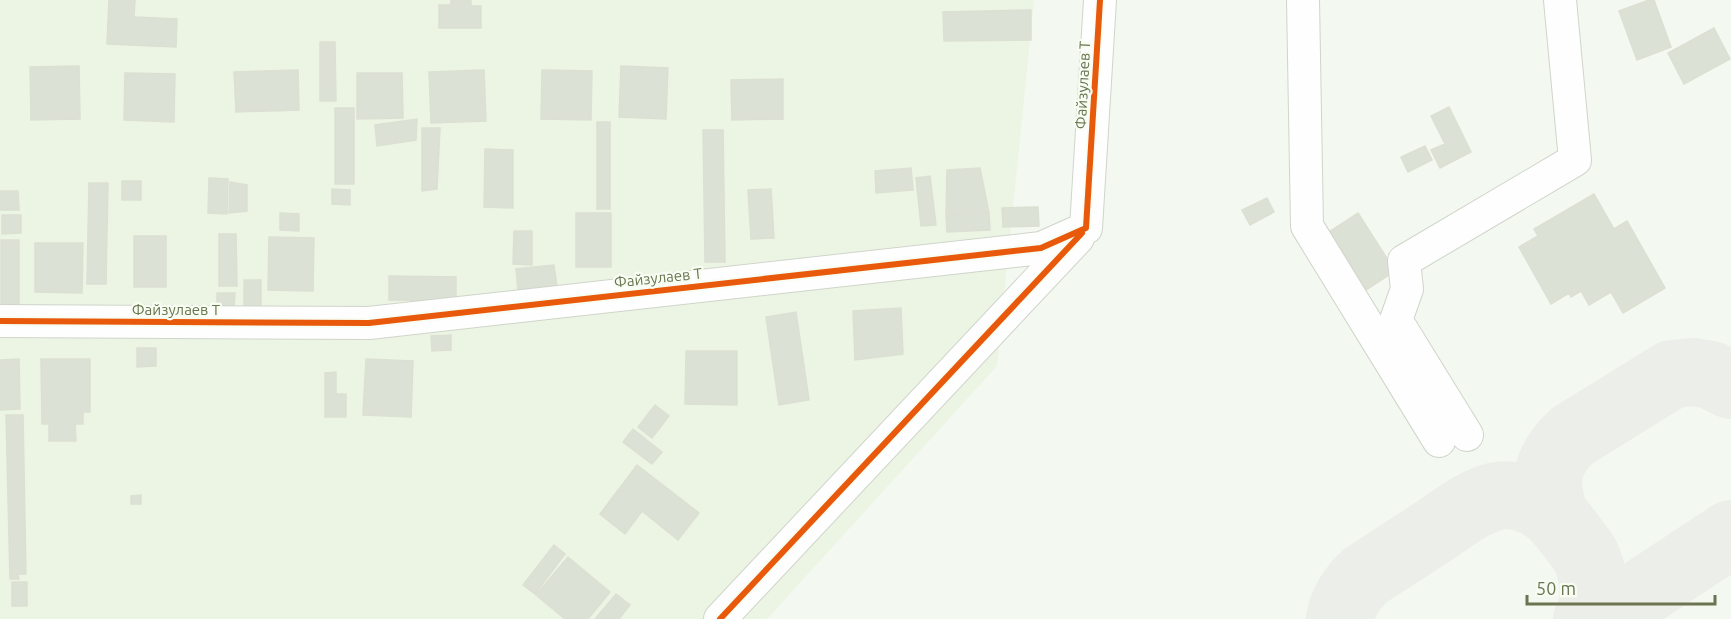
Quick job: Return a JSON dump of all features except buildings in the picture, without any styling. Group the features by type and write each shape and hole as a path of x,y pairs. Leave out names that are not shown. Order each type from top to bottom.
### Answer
{"street":[{"name":"Файзулаев Т","path":"0,321 369,322 1041,248 1086,228 1100,0"},
{"path":"1303,0 1307,226 1453,438 1396,320 1407,289 1404,261 1575,160 1560,0"},
{"path":"720,619 1086,228"}],"shaded area":[{"path":"0,0 1034,0 997,366 767,619 0,619"}],"taxiway":[{"path":"1554,515 1549,492 1549,472 1556,454 1572,436 1672,374 1693,372 1711,375 1731,385"},
{"path":"1340,619 1349,596 1365,576 1481,501 1503,495 1522,498 1545,508 1560,522 1581,549 1589,564 1593,583 1593,603 1587,619"},
{"path":"1602,619 1731,534"}],"cycle path":[{"path":"0,321 369,323 1041,248 1086,228 1100,0"},
{"path":"720,619 1082,233"}]}
